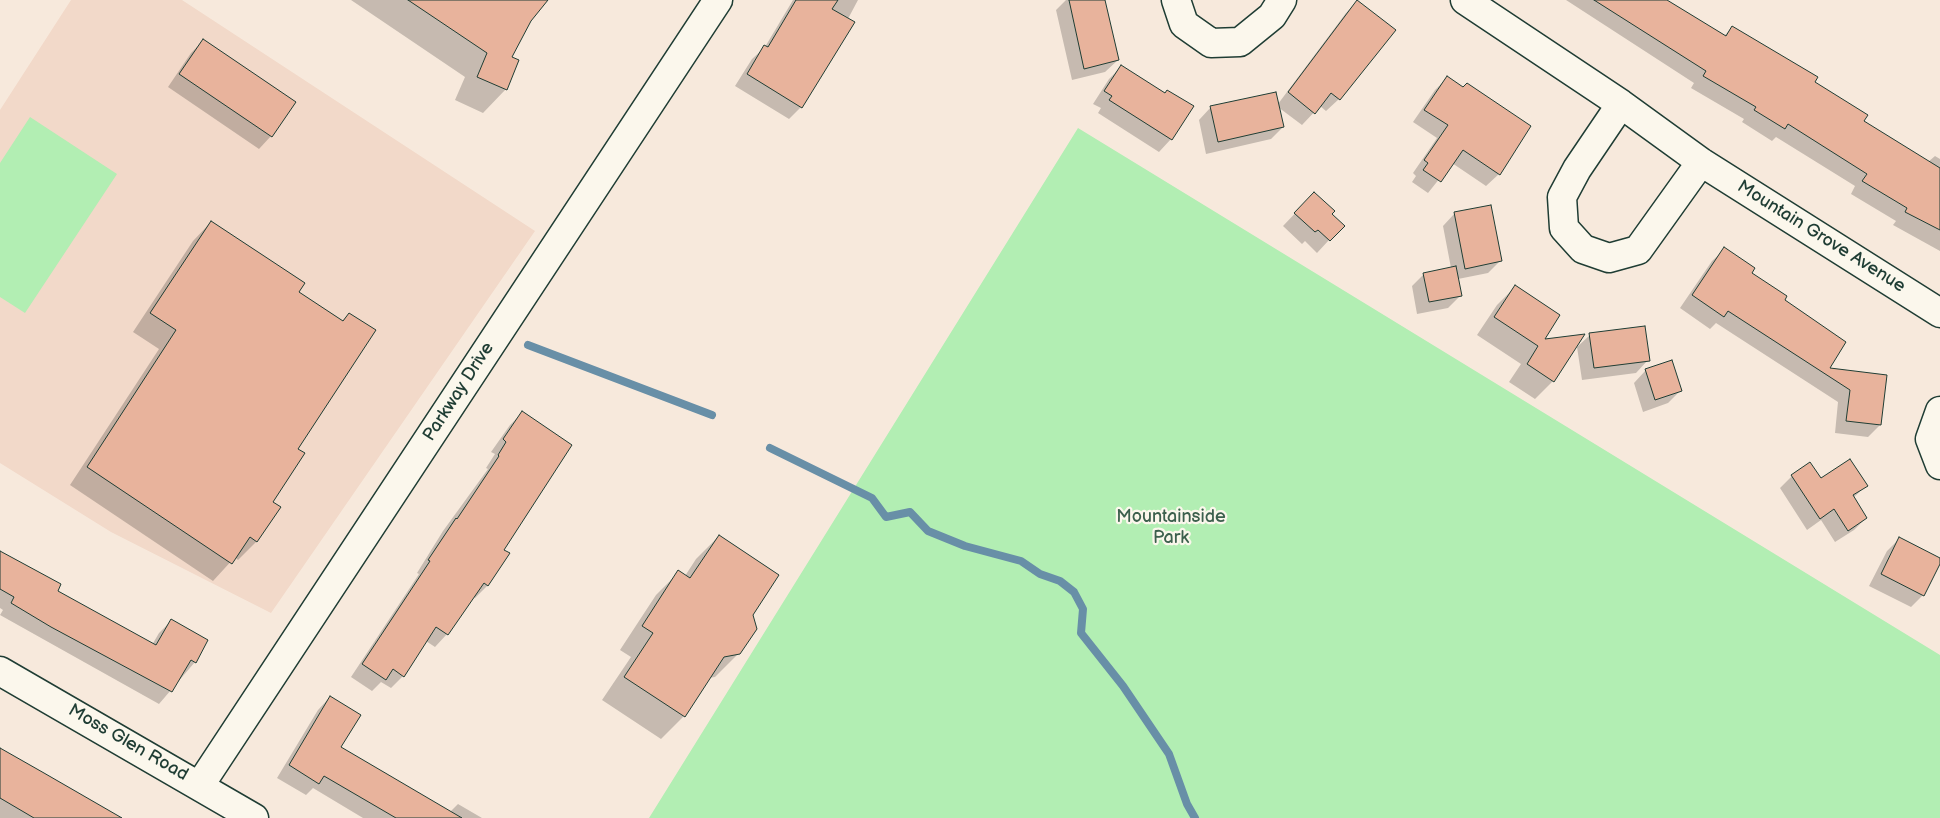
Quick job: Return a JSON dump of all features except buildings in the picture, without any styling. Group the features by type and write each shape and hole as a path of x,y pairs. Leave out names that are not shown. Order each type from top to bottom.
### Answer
{"street":[{"name":"Parkway Drive","path":"200,785 718,0"},
{"path":"1176,0 1184,24 1212,43 1240,42 1272,16 1282,0"},
{"name":"Mountain Grove Avenue","path":"1465,0 1621,104 1701,162 1940,313"},
{"path":"1621,104 1577,169 1562,197 1564,228 1583,249 1609,258 1638,250 1701,162"},
{"path":"1940,411 1930,439 1940,465"},
{"name":"Moss Glen Road","path":"0,671 200,785 254,818"}],"shaded area":[{"path":"71,0 182,0 535,231 271,613 111,532 0,463 0,110"}],"green space":[{"path":"30,117 117,174 25,313 0,297 0,163"},
{"name":"Mountainside Park","path":"1078,128 1940,655 1940,818 649,818"}],"waterway":[{"path":"528,345 712,415"},
{"path":"770,448 872,498 886,517 910,512 928,531 965,546 1021,561 1040,574 1060,581 1074,592 1083,609 1081,633 1123,686 1169,754 1187,804 1195,818"}]}
